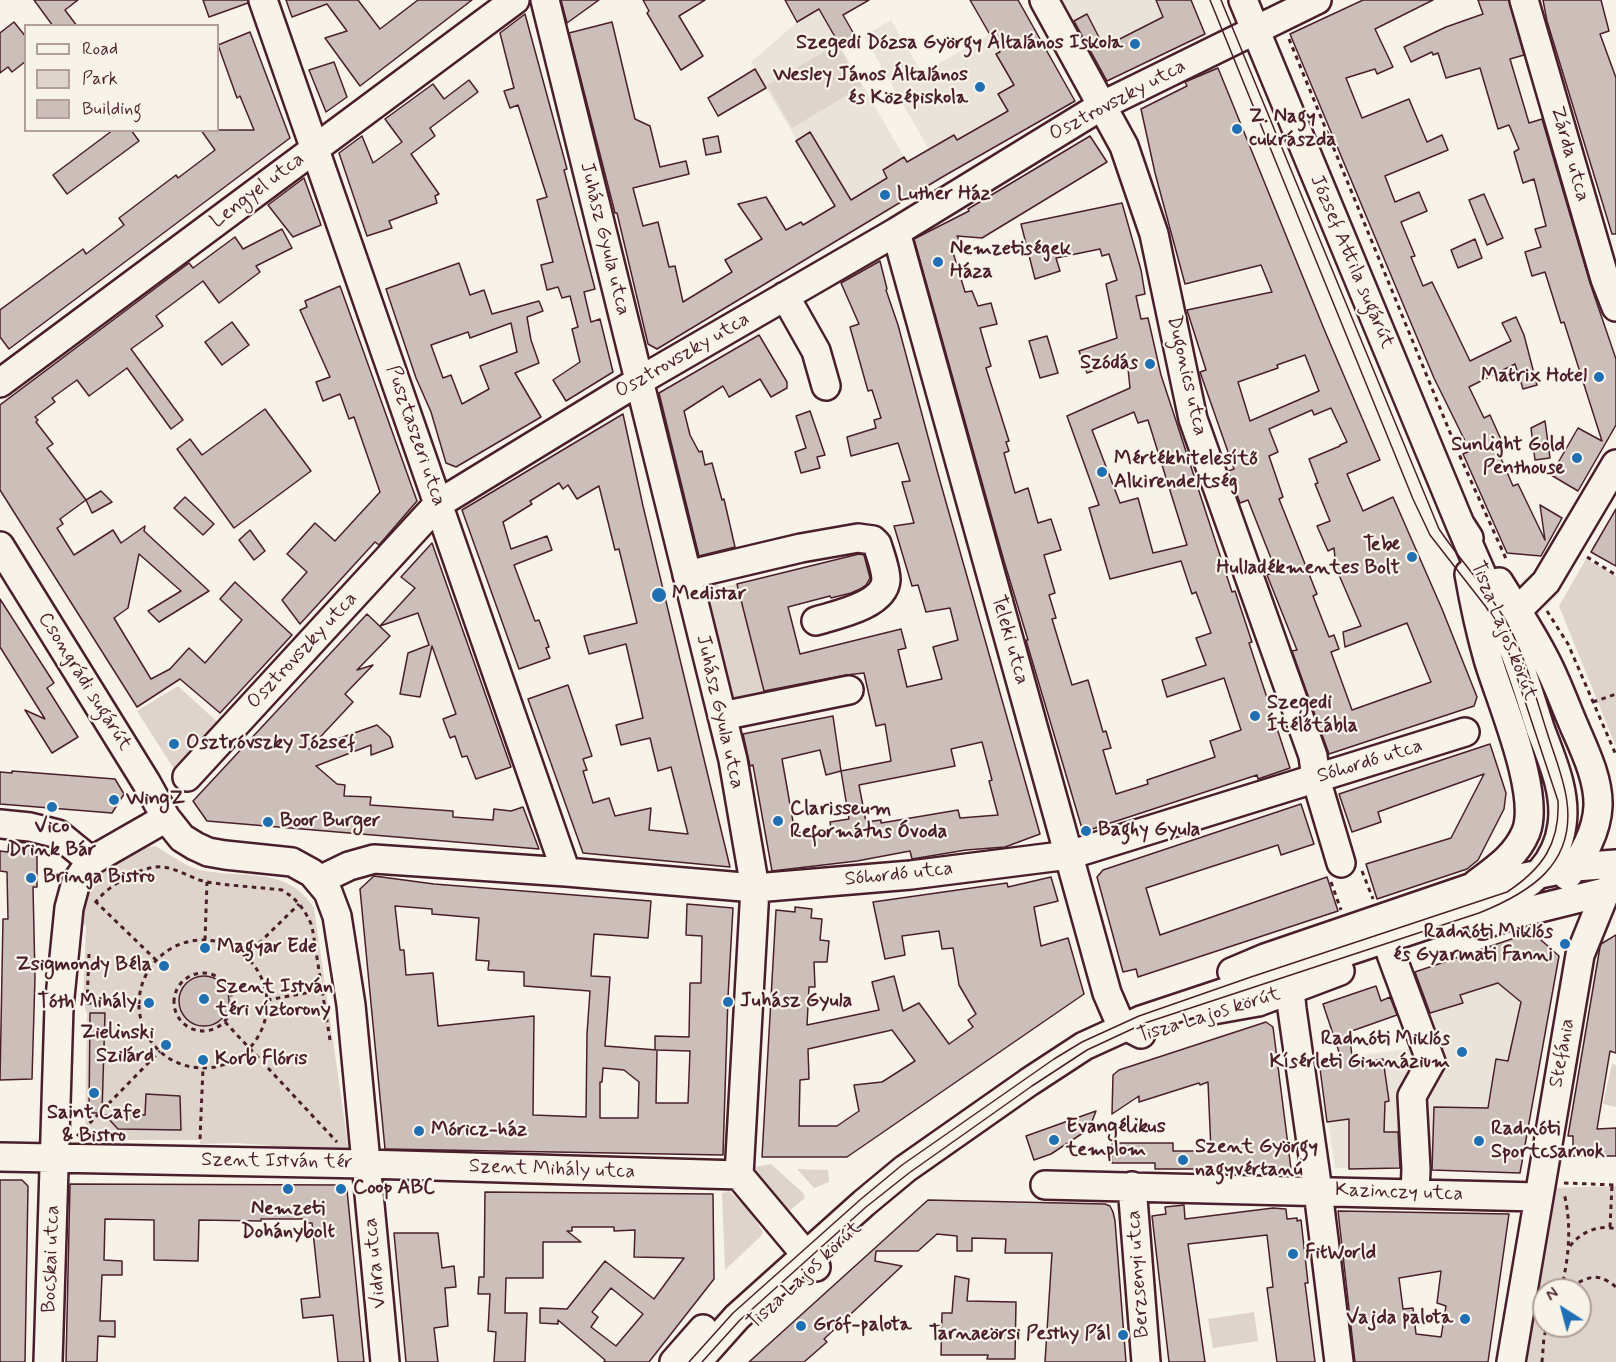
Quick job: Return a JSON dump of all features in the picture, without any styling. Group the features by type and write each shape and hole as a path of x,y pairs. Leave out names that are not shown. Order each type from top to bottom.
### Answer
{"street":[{"name":"Pusztaszeri utca","path":"263,0 566,872"},
{"name":"Lengyel utca","path":"0,383 515,0"},
{"name":"Juhász Gyula utca","path":"545,0 733,760 755,888 739,1175"},
{"name":"Dugonics utca","path":"1044,0 1124,146 1154,234 1193,419 1312,756 1316,779 1344,870"},
{"name":"József Attila sugárút","path":"1243,0 1460,524 1482,637 1526,777 1529,804 1527,830 1517,849 1505,863 1470,888"},
{"name":"Osztrovszky utca","path":"187,777 438,504 639,381 896,232 1103,105 1256,32 1317,0"},
{"name":"Zárda utca","path":"1524,0 1605,279 1616,307"},
{"name":"Teleki utca","path":"896,232 1107,993 1127,1025"},
{"path":"785,296 816,351 826,386"},
{"path":"1526,603 1546,582 1568,546 1609,491 1616,464"},
{"name":"József Attila sugárút","path":"1460,524 1526,603 1547,662 1583,746 1597,791 1598,808 1589,841 1536,903 1516,914"},
{"name":"Tisza Lajos körút","path":"1460,524 1513,646 1563,801 1563,823 1554,853 1558,875"},
{"path":"687,575 801,548 858,538 873,540 877,544 886,579 881,590 876,597 855,610 816,621"},
{"name":"Csongrádi sugárút","path":"0,546 166,818"},
{"path":"722,716 849,690"},
{"name":"Sóhordó utca","path":"320,880 349,866 374,859 755,888 911,875 1069,855 1466,732"},
{"path":"1597,791 1616,824"},
{"path":"56,1157 60,993 69,908 83,872 166,818"},
{"name":"Szent István tér","path":"0,1157 366,1164 351,1005 337,916 328,892 312,873 292,861 208,852 182,838 166,818"},
{"path":"0,825 30,827 58,834 83,872"},
{"path":"1527,830 1525,852 1528,861 1558,875 1604,891"},
{"name":"Tisza Lajos körút","path":"1127,1025 1265,958 1470,888 1616,864"},
{"name":"Tisza Lajos körút","path":"702,1330 700,1349 705,1361 746,1332 805,1255 897,1158 1079,1032 1127,1025 1293,978 1493,903 1558,875"},
{"name":"Tisza Lajos körút","path":"1293,978 1325,976 1516,914 1604,891"},
{"name":"Stefánia","path":"1511,1362 1580,955 1604,891"},
{"path":"1329,937 1301,960 1293,978 1339,1362"},
{"path":"1391,954 1431,1062 1412,1096 1415,1194"},
{"name":"Bocskai utca","path":"48,1362 56,1157"},
{"name":"Szent Mihály utca","path":"366,1164 739,1175"},
{"name":"Vidra utca","path":"366,1164 385,1362"},
{"path":"739,1175 805,1255"},
{"name":"Kazinczy utca","path":"1045,1185 1538,1197"},
{"name":"Berzsenyi utca","path":"1132,1186 1146,1362"},
{"name":"Tisza Lajos körút","path":"674,1362 725,1304 805,1255"}],"path":[{"path":"1281,19 1458,452 1505,559 1512,568"},
{"path":"1568,546 1616,575"},
{"path":"1526,603 1569,644 1614,745 1616,755"},
{"path":"1593,702 1616,694"},
{"path":"93,908 104,893 137,872 157,867 171,868 194,879 207,882 282,890 293,896 306,912 312,926 331,1050"},
{"path":"1344,870 1374,903"},
{"path":"1342,913 1344,870"},
{"path":"83,872 96,901 156,960"},
{"path":"205,940 207,882"},
{"path":"246,956 299,904"},
{"path":"205,940 227,945 246,956 261,976 267,1000 263,1026 249,1048 228,1063 202,1068 175,1062 160,1051 144,1030 139,1004 143,980 156,960 178,945 205,940"},
{"path":"89,943 87,1003 139,1004"},
{"path":"203,972 221,979 232,994 230,1014 225,1022 217,1028 208,1030 198,1031 189,1028 176,1013 174,1004 178,985 194,974 203,972"},
{"path":"267,1000 323,990"},
{"path":"225,1022 295,1097"},
{"path":"56,1157 160,1051"},
{"path":"200,1144 202,1068"},
{"path":"1563,1278 1570,1246 1567,1210 1561,1183 1614,1185 1610,1227"},
{"path":"1570,1246 1579,1237 1594,1229 1610,1227 1616,1229"},
{"path":"1584,1278 1600,1277 1616,1287"},
{"path":"1542,1362 1544,1338"}],"shaded area":[{"name":"Szegedi Dózsa György Általános Iskola","path":"1062,0 1190,0 1204,34 1107,81"},
{"path":"819,9 907,162 851,232 751,62 797,22"},
{"name":"Wesley János Általános és Középiskola","path":"1026,14 1075,101 944,176 864,36 891,20 922,73"},
{"name":"Radnóti Miklós Kísérleti Gimnázium","path":"1532,932 1559,956 1520,1173 1335,1168 1319,1061 1413,1048 1408,975"}],"green space":[{"path":"837,44 862,86 792,128 767,85"},
{"path":"1586,559 1616,576 1616,747 1559,606"},
{"path":"703,580 715,580 720,588 737,584 765,697 734,705"},
{"path":"178,686 223,727 177,774 137,711"},
{"path":"155,846 185,864 205,871 279,880 304,895 314,908 349,1152 236,1143 200,1144 200,1140 85,1140 87,1013 83,1003 86,925 72,924 87,883 140,849"},
{"path":"1612,1064 1616,1065 1616,1107 1603,1104"},
{"path":"771,1164 803,1193 805,1198 788,1212 768,1192 760,1181 755,1167"},
{"path":"797,1169 828,1170 829,1182 814,1188"},
{"path":"1616,1186 1616,1362 1522,1362 1532,1302 1532,1338 1592,1338 1592,1278 1536,1278 1551,1188"},
{"path":"729,1191 749,1210 763,1232 725,1270 722,1193"},
{"path":"1254,1312 1258,1341 1213,1348 1208,1319"}],"building":[{"path":"34,0 78,0 65,10 76,24 52,24"},
{"path":"203,0 248,0 248,3 209,17"},
{"path":"286,0 358,0 380,29 418,0 472,0 360,86 325,38 347,31 327,4 292,17"},
{"path":"561,0 599,0 567,23"},
{"path":"643,0 705,0 679,16 703,56 681,70 647,13 649,11"},
{"path":"785,0 869,0 843,15 858,41 842,49 819,9 797,22"},
{"path":"970,0 1018,0 1075,101 944,176 657,349 648,344 617,213 615,213 569,33 612,22 635,119 650,126 660,167 686,161 689,174 633,188 643,226 658,222 669,267 675,266 683,302 732,272 725,260 762,239 738,204 766,197 786,230 801,222 803,225 835,206 796,141 810,132 851,200 887,178 883,170 904,157 907,162 954,135 957,140 1008,111 998,94 1014,85 996,54 1000,52"},
{"name":"Szegedi Dózsa György Általános Iskola","path":"1156,0 1191,0 1205,34 1107,81 1074,21 1087,14 1104,47 1163,17"},
{"path":"1363,0 1433,0 1375,29 1393,67 1377,74 1375,69 1346,78 1362,118 1409,99 1427,142 1442,135 1448,150 1385,176 1395,202 1419,192 1427,211 1401,222 1415,256 1411,257 1423,286 1432,282 1470,361 1511,341 1502,323 1516,317 1524,335 1537,385 1523,389 1515,364 1469,387 1484,418 1490,415 1503,444 1496,447 1513,486 1518,484 1545,540 1540,505 1562,518 1541,556 1507,553 1463,454 1470,451 1434,378 1290,34"},
{"path":"1478,0 1509,0 1524,55 1510,59 1529,123 1542,119 1590,283 1616,359 1616,425 1578,491 1551,475 1578,428 1602,441 1564,322 1561,323 1545,272 1532,276 1525,252 1541,247 1535,229 1546,226 1534,179 1523,183 1514,152 1519,149 1509,125 1498,129 1480,68 1446,78 1438,53 1433,55 1432,52 1411,62 1404,47 1446,27 1483,14"},
{"path":"1543,0 1601,0 1609,31 1600,34 1616,78 1616,234 1612,234 1547,21"},
{"path":"525,14 567,169 564,170 595,289 584,292 591,322 600,319 613,372 566,401 553,380 580,362 572,329 578,327 570,296 562,298 558,287 547,290 541,265 553,262 537,200 547,197 518,105 510,108 504,91 514,88 500,33"},
{"path":"14,22 24,34 24,63 12,72 8,67 0,73 0,33"},
{"path":"250,32 290,138 9,349 0,337 0,310 83,249 86,254 124,225 119,218 176,175 178,178 215,150 202,132 254,130 240,96 237,98 219,45"},
{"path":"334,62 347,97 326,112 309,70"},
{"path":"1218,68 1380,460 1347,474 1363,511 1393,497 1442,609 1477,697 1474,706 1329,754 1292,651 1297,650 1267,575 1276,571 1248,500 1240,503 1228,471 1234,469 1200,372 1206,370 1187,310 1272,292 1261,265 1185,284 1155,173 1141,109 1187,86 1185,82","holes":["1305,355 1319,391 1250,421 1238,382 1278,368 1277,365","1331,408 1347,442 1309,459 1318,483 1315,484 1330,521 1317,526 1328,551 1334,548 1336,568 1361,626 1343,632 1345,647 1407,623 1431,682 1352,710 1331,652 1339,649 1334,635 1329,637 1313,596 1317,594 1279,499 1283,497 1269,456 1278,452 1269,429 1312,410 1314,415"]},
{"path":"755,69 766,88 718,116 708,98"},
{"path":"469,80 478,92 430,128 435,136 411,154 439,194 435,196 437,203 389,221 392,228 367,236 339,153 362,136 373,163 402,142 385,119 433,84 444,99"},
{"path":"110,132 132,132 139,141 67,194 53,175"},
{"path":"718,136 721,152 706,155 703,139"},
{"path":"1090,136 1107,162 982,238 957,236 962,246 952,249 965,292 972,291 978,306 991,303 997,324 980,328 991,366 986,368 1009,441 1006,442 1009,451 1004,453 1015,493 1028,488 1038,523 1051,519 1061,550 1044,555 1055,593 1049,595 1056,618 1052,619 1072,685 1088,680 1103,732 1106,731 1111,748 1103,750 1116,794 1148,784 1147,780 1215,757 1210,741 1241,730 1224,678 1167,697 1162,680 1206,665 1196,638 1211,633 1196,592 1192,594 1181,561 1110,579 1089,508 1099,505 1067,416 1130,388 1127,359 1087,373 1079,351 1117,338 1106,284 1117,280 1109,254 1102,256 1100,249 1056,258 1060,271 1035,279 1021,224 1122,203 1141,270 1145,294 1136,296 1141,319 1148,318 1161,375 1232,592 1235,591 1252,642 1249,643 1290,768 1258,779 1257,775 1083,832 1026,640 1028,640 914,239 969,211 968,209","holes":["1134,412 1138,423 1148,420 1187,545 1153,553 1138,498 1120,503 1092,430"]},
{"path":"304,178 321,225 293,237 268,205"},
{"path":"1484,194 1503,238 1487,245 1469,200"},
{"path":"282,229 292,248 256,266 260,272 219,303 203,281 156,316 163,326 131,349 183,420 171,429 127,368 89,396 77,380 52,398 55,402 35,417 38,420 36,422 53,444 47,448 86,500 60,519 63,524 57,528 74,555 113,530 121,543 145,526 144,531 209,591 159,622 148,611 181,591 139,554 128,608 114,618 151,679 170,669 189,648 205,663 242,620 220,599 235,582 292,635 220,713 180,679 137,707 0,490 0,405 189,263 193,268 235,237 243,249"},
{"path":"1475,239 1482,258 1458,268 1451,250"},
{"path":"880,261 886,290 898,325 1040,834 1005,847 966,850 912,859 910,851 857,861 772,871 753,765 750,766 743,734 833,716 841,771 891,761 885,724 876,726 864,673 764,691 737,584 859,554 864,555 870,578 866,585 851,593 788,607 800,654 901,629 906,648 898,650 907,687 942,679 933,647 958,640 950,608 926,612 918,585 912,586 894,526 914,523 902,482 910,481 898,443 851,456 847,437 876,428 874,420 881,418 872,390 868,391 850,327 859,324 841,283","holes":["982,742 998,815 960,818 958,810 881,823 881,820 866,822 859,785 955,766 951,749","820,750 826,775 841,771 849,819 830,822 831,829 795,833 782,759"]},
{"path":"459,263 470,295 484,290 492,314 539,301 543,311 527,317 531,340 539,363 515,373 541,417 456,467 446,463 431,412 416,378 386,289","holes":["511,323 517,352 480,366 489,389 462,404 451,375 443,378 431,345 468,332 470,338"]},
{"path":"340,286 417,501 379,545 375,542 300,624 282,600 307,572 287,554 315,523 335,541 380,492 354,417 349,419 340,394 323,401 316,382 330,377 300,310 307,307 305,301"},
{"path":"232,322 249,345 222,365 205,342"},
{"path":"759,335 787,382 787,388 771,397 760,379 729,397 723,386 684,411 690,435 699,452 702,451 705,465 712,463 722,500 724,499 735,547 699,556 659,393"},
{"path":"1047,336 1058,373 1040,378 1029,341"},
{"path":"265,409 311,471 234,528 177,449 190,439 202,455"},
{"path":"810,411 825,455 817,457 820,468 801,473 795,452 806,448 796,416"},
{"path":"623,414 730,867 583,853 528,699 568,685 592,756 583,759 587,770 583,771 593,803 609,798 615,816 651,808 649,830 688,834 671,767 658,771 650,738 621,745 616,725 643,718 626,644 589,654 584,636 637,623 619,549 615,550 599,486 577,499 568,485 563,489 559,483 530,501 532,504 503,522 511,549 547,536 552,550 514,565 535,621 539,620 549,647 546,648 550,658 519,669 462,510"},
{"path":"1545,421 1550,458 1535,460 1531,428"},
{"path":"101,491 112,502 92,513 86,500"},
{"path":"185,497 214,524 203,535 174,508"},
{"path":"1616,509 1616,566 1591,552"},
{"path":"250,530 265,551 254,560 239,540"},
{"path":"432,543 511,767 476,779 467,756 462,757 455,736 450,738 443,719 456,714 432,646 420,697 400,694 408,653 429,645 418,613 380,626 415,588 401,577"},
{"path":"0,599 54,683 47,688 78,737 52,753 25,710 45,719 0,647"},
{"path":"367,614 390,636 357,670 373,665 345,694 353,702 309,749 377,725 390,737 393,747 371,755 371,745 316,766 337,784 345,785 344,796 371,797 370,805 453,811 453,817 493,820 494,809 511,811 523,807 539,849 207,821 193,801"},
{"path":"1490,744 1506,793 1504,809 1478,860 1467,869 1377,899 1366,864 1451,838 1484,774 1378,812 1381,822 1352,832 1339,794"},
{"path":"12,771 115,779 124,794 112,813 0,804 0,772 12,773"},
{"path":"1301,804 1314,844 1281,855 1278,845 1146,888 1160,935 1327,877 1338,911 1138,977 1136,969 1123,972 1097,877 1103,870"},
{"path":"9,841 27,843 37,847 37,887 33,887 35,977 32,1079 0,1080 3,919 8,919 7,872 0,871 0,851 8,852"},
{"path":"374,876 434,884 651,901 648,938 594,934 591,976 610,977 605,1046 655,1050 655,1036 689,1037 690,983 701,983 702,936 686,935 687,904 733,908 723,1155 385,1149 360,889","holes":["395,906 432,909 432,914 479,918 476,960 489,961 488,970 524,972 524,986 590,991 586,1117 533,1115 534,1016 438,1026 433,973 406,975 404,950 400,950","657,1050 690,1051 688,1103 656,1103","603,1068 624,1070 639,1082 638,1118 600,1118 600,1082 602,1082"]},
{"path":"1051,877 1058,901 1034,907 1041,946 1068,938 1084,994 847,1157 762,1157 776,910 795,912 795,907 812,909 811,918 822,919 820,940 829,941 827,962 814,962 815,987 809,987 807,1025 879,1010 872,982 894,976 903,1011 919,1003 949,1044 973,1027 968,1020 976,1014 959,985 953,948 942,949 939,931 902,936 905,955 885,959 873,902 1007,883 1008,887","holes":["892,1030 915,1061 882,1082 854,1085 859,1111 837,1126 799,1126 800,1080 809,1079 808,1049"]},
{"path":"1532,932 1559,956 1520,1173 1432,1170 1434,1107 1488,1108 1496,1059 1508,1061 1521,1002 1498,983 1460,995 1463,1003 1430,1013 1415,972"},
{"path":"1616,935 1616,1053 1610,1051 1597,1129 1616,1128 1616,1156 1573,1156 1573,1136 1568,1136 1600,947"},
{"name":"Szent István téri víztorony","path":"209,976 222,983 228,991 228,1011 222,1019 214,1025 199,1026 186,1019 180,1011 179,996 186,983 194,977"},
{"path":"1376,986 1381,1001 1390,997 1397,1015 1349,1032 1353,1064 1383,1059 1389,1101 1385,1102 1384,1132 1398,1132 1400,1168 1349,1169 1349,1119 1327,1122 1319,1061 1341,1058 1323,1004"},
{"path":"90,1013 105,1013 102,1113 89,1113"},
{"path":"1266,1022 1273,1027 1291,1169 1155,1169 1155,1163 1112,1163 1112,1143 1173,1143 1173,1151 1211,1151 1208,1082 1139,1102 1139,1096 1112,1114 1113,1075 1119,1070"},
{"path":"146,1094 180,1096 181,1130 118,1129 105,1115 145,1115"},
{"name":"Evangélikus templom","path":"1096,1111 1089,1129 1051,1154 1034,1160 1026,1136"},
{"path":"0,1180 22,1180 28,1186 25,1362 0,1362"},
{"path":"70,1184 344,1185 347,1190 364,1362 338,1362 333,1315 303,1318 301,1299 320,1297 312,1223 303,1223 303,1219 199,1220 198,1261 154,1260 154,1220 105,1219 104,1260 122,1261 122,1275 102,1275 100,1321 115,1321 115,1337 98,1336 97,1362 66,1362"},
{"path":"485,1192 713,1194 714,1279 649,1362 604,1362 605,1360 558,1320 558,1324 540,1323 540,1308 567,1309 605,1261 654,1299 684,1258 634,1257 635,1230 614,1231 614,1227 572,1227 572,1231 567,1231 581,1242 543,1242 543,1278 506,1278 505,1313 527,1313 525,1362 494,1362 496,1332 488,1331 490,1294 478,1294 479,1277 484,1277","holes":["611,1288 643,1314 616,1346 591,1327 598,1317 592,1312"]},
{"path":"928,1200 1105,1204 1110,1206 1115,1221 1126,1362 1045,1362 1052,1253 1005,1253 1006,1239 972,1238 972,1251 957,1251 957,1236 937,1234 918,1251 876,1251 875,1261 902,1266 824,1339 827,1342 804,1362 749,1362"},
{"path":"1184,1205 1185,1219 1273,1208 1286,1209 1287,1219 1301,1220 1308,1283 1305,1283 1315,1362 1277,1362 1267,1288 1273,1287 1267,1235 1188,1244 1205,1362 1169,1362 1152,1216 1166,1214 1165,1207"},
{"path":"1338,1211 1509,1214 1488,1362 1355,1362","holes":["1441,1271 1437,1303 1446,1306 1441,1337 1416,1334 1413,1308 1403,1309 1399,1278"]},
{"path":"394,1233 438,1233 442,1268 454,1266 456,1287 445,1288 448,1326 434,1328 438,1362 406,1362"},
{"path":"955,1276 969,1279 967,1301 1016,1302 1015,1359 987,1359 988,1355 941,1355 942,1313 952,1313"}],"tram line":[{"path":"689,1362 733,1313 902,1165 1082,1042 1139,1016 1507,892 1530,874 1552,843 1556,830 1558,801 1508,650 1498,626 1486,607 1430,535 1413,499 1210,0"},
{"path":"702,1362 740,1320 866,1207 909,1173 1087,1050 1145,1023 1479,913 1531,886 1556,860 1564,843 1568,824 1564,784 1519,647 1498,609 1439,529 1221,0"}],"place":[{"name":"Szegedi Dózsa György Általános Iskola","path":"1135,44"},
{"name":"Wesley János Általános és Középiskola","path":"980,87"},
{"name":"Z. Nagy cukrászda","path":"1237,129"},
{"name":"Luther Ház","path":"885,195"},
{"name":"Nemzetiségek Háza","path":"938,262"},
{"name":"Szódás","path":"1150,364"},
{"name":"Matrix Hotel","path":"1599,377"},
{"name":"Sunlight Gold Penthouse","path":"1577,458"},
{"name":"Mértékhitelesítő Alkirendeltség","path":"1102,472"},
{"name":"Tebe Hulladékmentes Bolt","path":"1412,557"},
{"name":"Medistar","path":"659,595"},
{"name":"Szegedi Ítélőtábla","path":"1255,716"},
{"name":"Osztróvszky József","path":"174,744"},
{"name":"WingZ","path":"114,800"},
{"name":"Vico Drink Bár","path":"52,807"},
{"name":"Clarisseum Református Óvoda","path":"778,821"},
{"name":"Boor Burger","path":"268,822"},
{"name":"Baghy Gyula","path":"1086,831"},
{"name":"Bringa Bistro","path":"31,878"},
{"name":"Radnóti Miklós és Gyarmati Fanni","path":"1565,944"},
{"name":"Magyar Ede","path":"205,948"},
{"name":"Zsigmondy Béla","path":"164,966"},
{"name":"Szent István téri víztorony","path":"204,999"},
{"name":"Juhász Gyula","path":"728,1002"},
{"name":"Tóth Mihály","path":"149,1003"},
{"name":"Zielinski Szilárd","path":"166,1045"},
{"name":"Radnóti Miklós Kísérleti Gimnázium","path":"1462,1052"},
{"name":"Korb Flóris","path":"203,1060"},
{"name":"Saint Cafe & Bistro","path":"94,1093"},
{"name":"Móricz-ház","path":"419,1131"},
{"name":"Evangélikus templom","path":"1054,1140"},
{"name":"Radnóti Sportcsarnok","path":"1479,1141"},
{"name":"Szent György nagyvértanú","path":"1183,1160"},
{"name":"Nemzeti Dohánybolt","path":"288,1189"},
{"name":"Coop ABC","path":"341,1189"},
{"name":"FitWorld","path":"1293,1254"},
{"name":"Vajda palota","path":"1465,1319"},
{"name":"Gróf-palota","path":"801,1326"},
{"name":"Tarnaeörsi Pesthy Pál","path":"1123,1335"}]}
